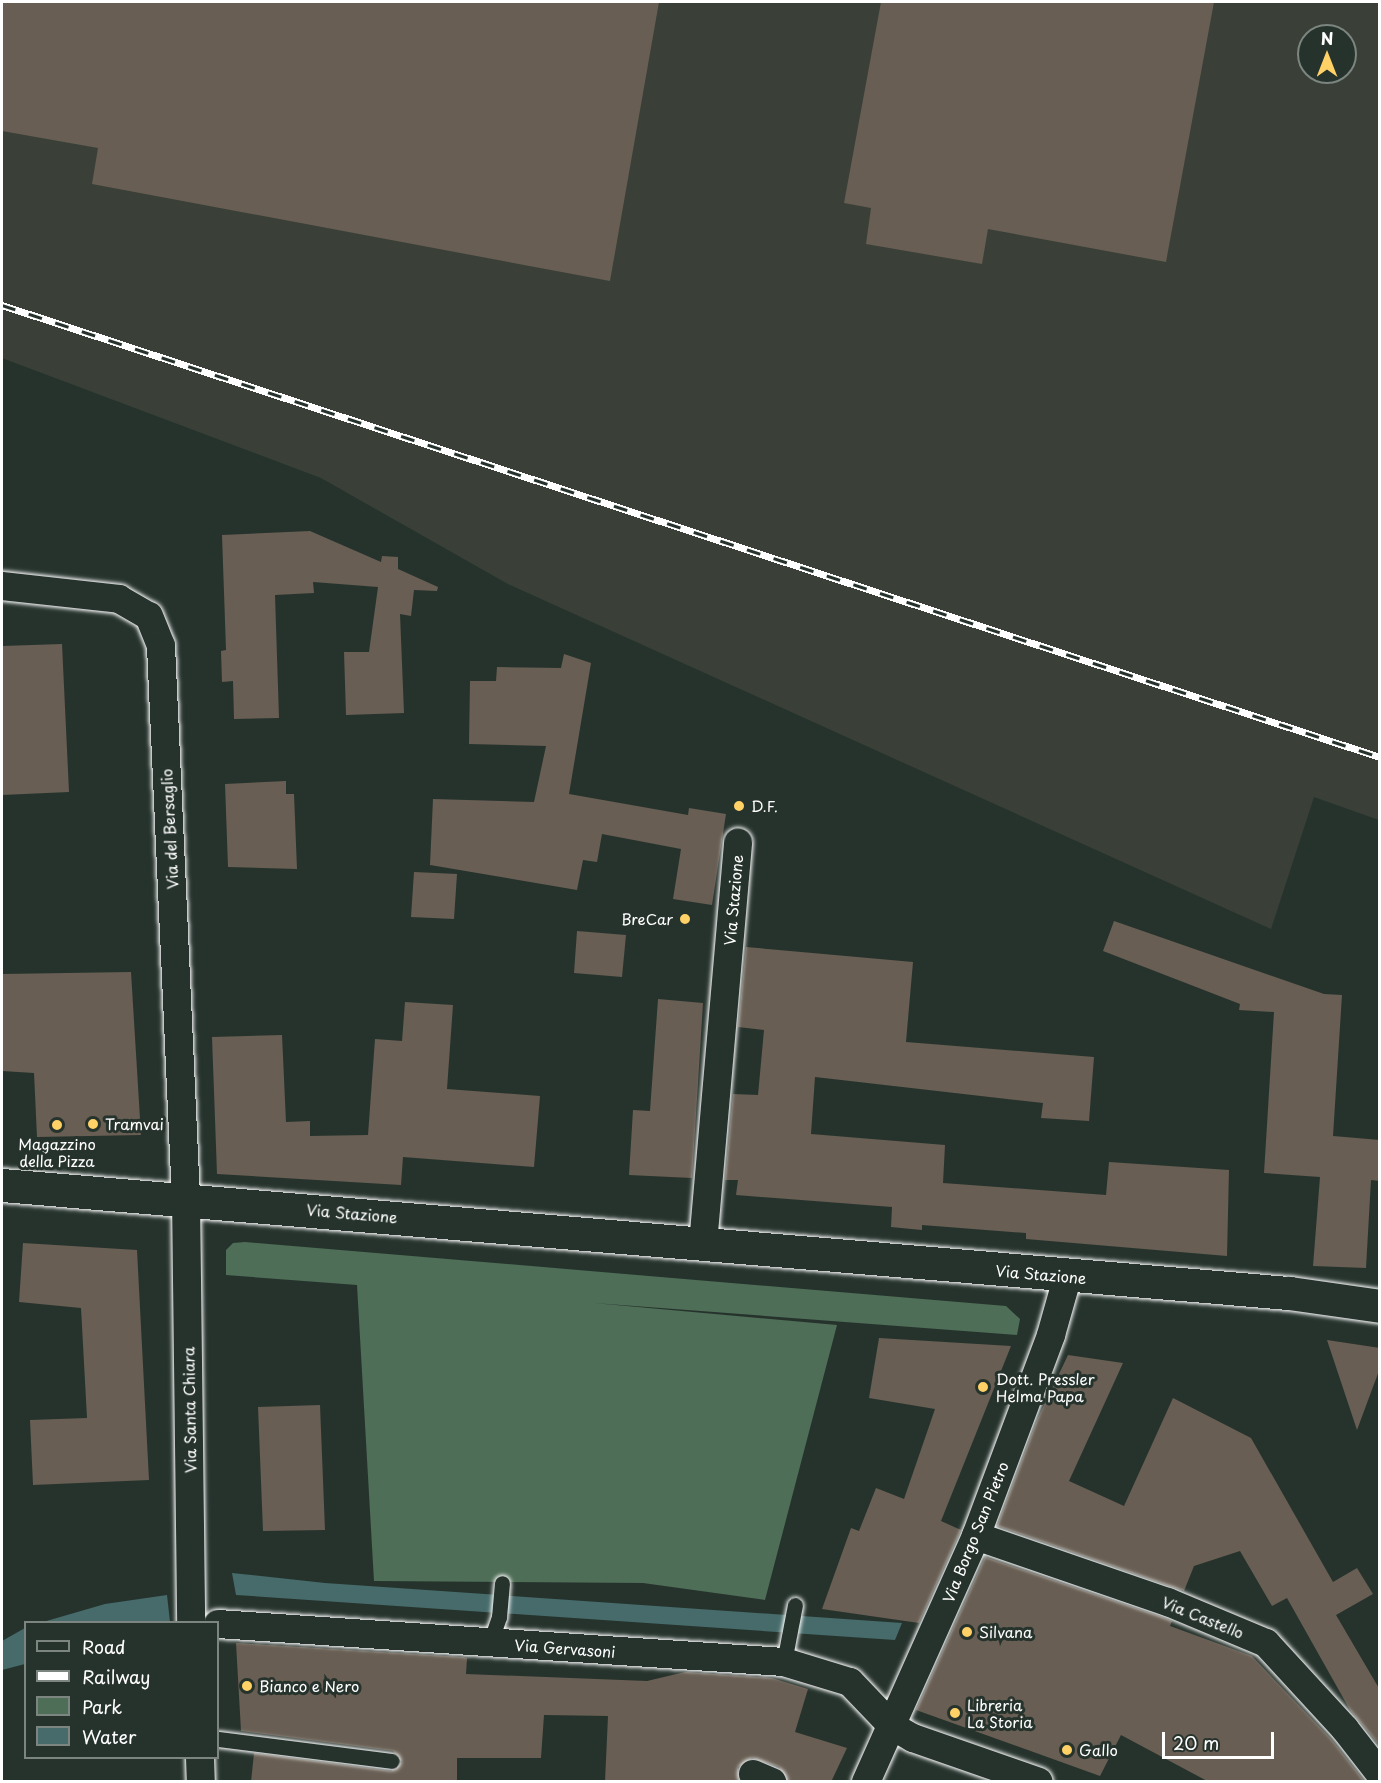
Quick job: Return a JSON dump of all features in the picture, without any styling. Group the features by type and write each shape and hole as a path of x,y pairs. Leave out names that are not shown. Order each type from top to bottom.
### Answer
{"street":[{"name":"Via del Bersaglio","path":"2,586 119,599 149,616 161,646 186,1198"},
{"name":"Via Stazione","path":"703,1244 738,843"},
{"name":"Via Stazione","path":"2,1185 186,1198 1289,1293 1380,1306"},
{"name":"Via Santa Chiara","path":"186,1198 191,1621"},
{"name":"Via Borgo San Pietro","path":"866,1782 976,1536 1051,1335 1068,1275"},
{"name":"Via Castello","path":"976,1536 1168,1602 1266,1643 1345,1729 1380,1774"},
{"name":"Via Gervasoni","path":"219,1624 784,1662 850,1682 892,1726 913,1738 1039,1782"},
{"path":"200,1759 201,1782"}],"lane":[{"path":"490,1643 499,1617 502,1583"},
{"path":"784,1662 795,1605"},
{"path":"219,1739 392,1761"}],"shaded area":[{"path":"2,2 1379,2 1379,820 1314,797 1271,929 508,584 321,478 2,358"}],"green space":[{"path":"245,1242 1006,1306 1020,1319 1017,1335 594,1303 837,1325 765,1600 643,1583 374,1581 357,1285 226,1275 226,1250 233,1243"}],"water":[{"path":"232,1573 325,1583 902,1623 895,1640 236,1595"},
{"path":"167,1595 170,1621 46,1621 105,1604"},
{"path":"24,1629 24,1664 2,1670 2,1641"}],"building":[{"path":"2,2 659,2 610,281 92,184 98,148 2,131"},
{"path":"881,2 1214,2 1166,262 988,229 982,264 866,244 871,208 844,203"},
{"path":"310,531 381,562 382,556 398,557 398,569 438,587 437,591 414,590 411,616 400,614 404,713 346,715 344,652 369,652 378,587 313,582 314,593 275,595 279,718 234,719 233,681 222,682 221,651 226,650 222,535"},
{"path":"62,644 69,792 2,795 2,646"},
{"path":"564,654 591,663 569,794 688,815 689,808 726,814 712,905 673,899 681,849 602,834 597,862 583,860 577,890 430,865 433,799 534,802 546,746 469,744 470,681 496,681 497,667 561,668"},
{"path":"286,781 286,794 294,794 297,869 228,867 225,784"},
{"path":"414,872 457,874 454,919 411,917"},
{"path":"1114,921 1324,994 1342,995 1333,1136 1380,1140 1380,1181 1371,1180 1366,1268 1313,1266 1320,1177 1264,1173 1274,1012 1239,1010 1240,1004 1103,951"},
{"path":"577,931 626,935 622,977 574,973"},
{"path":"746,947 913,962 906,1042 1094,1057 1089,1121 1041,1118 1043,1103 815,1077 811,1134 945,1145 943,1183 1106,1195 1109,1162 1229,1170 1227,1256 1026,1239 1026,1233 922,1225 922,1230 891,1227 892,1207 736,1195 738,1180 725,1180 733,1094 758,1095 764,1030 738,1027"},
{"path":"131,972 141,1135 37,1137 34,1073 2,1071 2,974"},
{"path":"658,999 703,1003 692,1178 629,1175 633,1110 650,1111"},
{"path":"405,1002 453,1005 447,1089 540,1096 534,1167 403,1157 401,1185 217,1174 212,1037 282,1035 286,1122 310,1121 310,1136 368,1135 375,1039 402,1041"},
{"path":"23,1243 137,1250 149,1480 33,1485 30,1420 87,1418 81,1308 19,1302"},
{"path":"879,1338 1011,1346 941,1521 961,1530 919,1623 822,1609 851,1528 859,1531 876,1488 904,1499 935,1409 869,1398"},
{"path":"1327,1340 1380,1348 1380,1368 1357,1430"},
{"path":"1068,1355 1123,1363 1069,1481 1124,1506 1173,1398 1251,1438 1333,1582 1357,1568 1373,1594 1336,1615 1380,1690 1380,1746 1350,1710 1287,1598 1272,1606 1240,1551 1194,1566 1184,1591 997,1526 1037,1420"},
{"path":"320,1405 325,1530 263,1531 258,1407"},
{"path":"985,1557 1162,1617 1172,1621 1170,1626 1252,1656 1332,1740 1365,1782 1209,1782 1121,1735 1100,1776 916,1710"},
{"path":"236,1643 462,1657 467,1658 466,1674 647,1681 685,1672 772,1678 808,1689 795,1732 847,1748 831,1782 788,1782 779,1767 752,1758 738,1767 739,1782 605,1782 608,1716 544,1715 541,1758 457,1758 457,1782 251,1782 254,1753 391,1771 402,1762 393,1751 241,1731"}],"railway":[{"path":"2,305 1380,757"}],"place":[{"name":"D.F.","path":"739,806"},
{"name":"BreCar","path":"685,919"},
{"name":"Tramvai","path":"93,1124"},
{"name":"Magazzino della Pizza","path":"57,1125"},
{"name":"Dott. Pressler Helma Papa","path":"983,1387"},
{"name":"Silvana","path":"967,1632"},
{"name":"Bianco e Nero","path":"247,1686"},
{"name":"Libreria La Storia","path":"955,1713"},
{"name":"Gallo","path":"1067,1750"}]}
